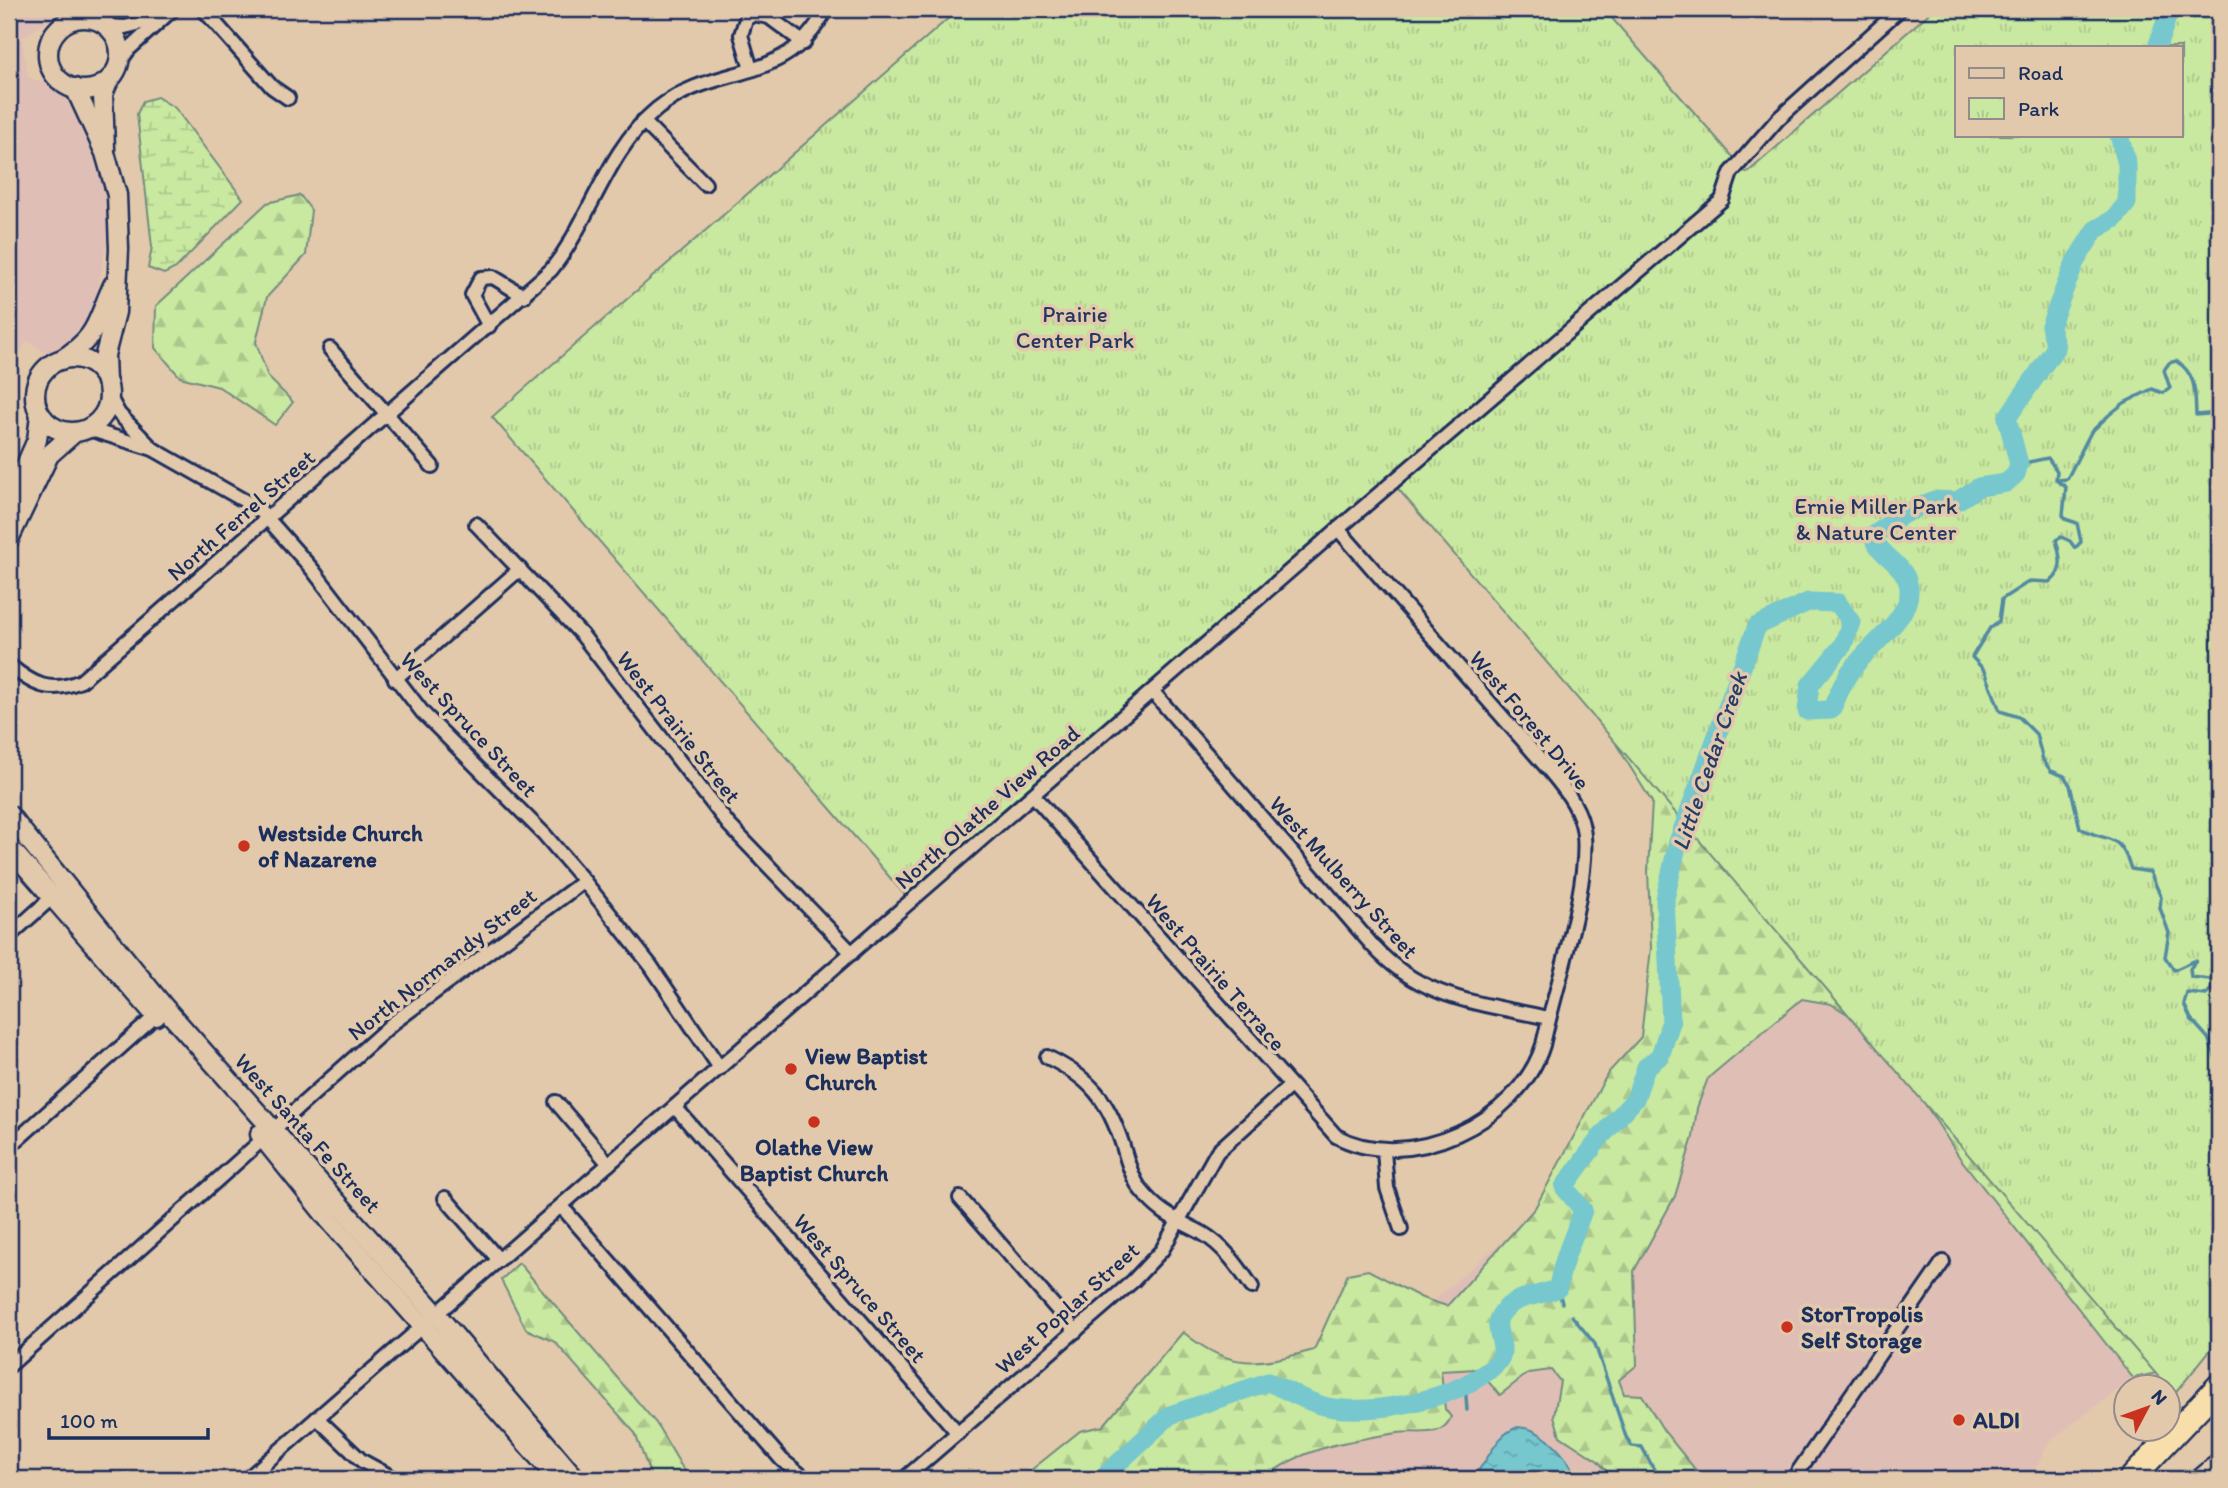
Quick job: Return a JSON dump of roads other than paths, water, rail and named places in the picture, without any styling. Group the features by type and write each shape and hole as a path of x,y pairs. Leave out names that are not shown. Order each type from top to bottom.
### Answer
{"highway":[{"path":"2131,1479 2219,1386"}],"street":[{"path":"73,9 50,44 51,66 64,83 75,88 87,89 109,80"},
{"path":"105,153 103,94 109,80 119,63 161,18 173,9"},
{"path":"203,9 272,87 288,98"},
{"name":"North Ferrel Street","path":"9,665 38,687 65,688 81,681 524,296 567,250 618,155 643,121 687,90 780,60 804,43 826,9"},
{"name":"North Olathe View Road","path":"247,1479 1338,529 1394,484 1722,200 1731,173 1779,119 1900,9"},
{"path":"751,69 741,35 746,19 754,14 769,17 804,43"},
{"path":"61,26 79,18 100,19 125,27 161,18"},
{"path":"100,19 118,43 119,63"},
{"path":"9,539 49,454 103,415 108,389 105,355 116,312 116,278 120,249 119,212 105,153 75,88"},
{"path":"643,121 705,184"},
{"path":"489,326 472,295 481,278 493,277 524,296"},
{"path":"82,431 55,429 40,415 36,406 36,385 49,366 88,340 98,325 116,278"},
{"path":"330,349 432,466"},
{"path":"61,360 72,358 93,365 108,389"},
{"name":"West Spruce Street","path":"108,389 119,414 153,449"},
{"path":"9,503 37,440 40,415"},
{"name":"West Spruce Street","path":"82,431 153,449 248,500 268,519 312,569 423,713 544,834 584,881 651,967 720,1068"},
{"name":"West Prairie Street","path":"476,524 582,635 729,825 852,953"},
{"name":"West Forest Drive","path":"1338,529 1549,770 1577,810 1585,844 1584,866 1548,1017"},
{"path":"395,679 520,569"},
{"name":"West Mulberry Street","path":"1153,692 1373,946 1400,973 1429,990 1548,1017"},
{"name":"West Prairie Terrace","path":"1033,795 1289,1087 1336,1136 1359,1147 1384,1151 1424,1145 1471,1126 1499,1108 1533,1068 1543,1045 1548,1017"},
{"name":"West Santa Fe Street","path":"9,816 59,891 161,1012 269,1136 436,1314 576,1479"},
{"name":"West Santa Fe Street","path":"9,847 59,891"},
{"name":"North Normandy Street","path":"9,1366 393,1023 584,881"},
{"path":"9,936 59,891"},
{"path":"10,1146 161,1012"},
{"path":"1047,1056 1075,1070 1102,1099 1114,1120 1139,1188 1176,1222 1202,1233 1222,1248 1252,1287"},
{"name":"West Poplar Street","path":"904,1479 1133,1281 1162,1250 1217,1152 1289,1087"},
{"path":"556,1102 609,1164"},
{"name":"West Spruce Street","path":"674,1107 958,1433"},
{"name":"West Santa Fe Street","path":"269,1136 422,1326 558,1479"},
{"path":"1384,1151 1387,1188 1401,1229"},
{"path":"445,1198 499,1260"},
{"path":"960,1198 1076,1331"},
{"path":"561,1206 782,1460 806,1479"},
{"path":"1793,1479 1943,1262"},
{"path":"317,1418 362,1461 395,1479"},
{"path":"2200,1479 2219,1463"}],"water":[{"path":"1518,1427 1536,1432 1554,1445 1568,1461 1577,1479 1470,1479 1502,1437"}],"waterway":[{"name":"Little Cedar Creek","path":"2157,46 2170,9"},
{"name":"Little Cedar Creek","path":"1101,1479 1170,1415 1268,1382 1313,1403 1347,1409 1369,1409 1417,1402 1462,1386 1481,1376 1500,1358 1502,1345 1498,1320 1507,1307 1520,1299 1558,1288 1565,1258 1583,1210 1564,1187 1599,1139 1635,1099 1646,1067 1660,1056 1671,1022 1665,899 1678,842 1757,626 1808,602 1838,603 1851,622 1843,645 1810,685 1807,711 1831,710 1848,675 1895,623 1908,600 1907,579 1873,536 1902,515 1934,500 1957,501 1979,487 2006,483 2016,474 2019,464 2007,418 2056,347 2050,326 2075,262 2095,230 2114,219 2127,203 2127,164 2119,136"},
{"path":"2058,480 2067,479 2091,432 2109,415 2124,403 2152,389 2163,393 2170,388 2164,370 2169,363 2176,361 2188,372 2195,391 2196,415 2219,413"},
{"path":"2019,464 2048,458 2057,471 2056,480 2066,487 2063,515 2065,519 2077,523 2081,542 2075,548 2070,541 2061,537 2056,540 2060,568 2055,578 2050,582 2030,581 2002,599 1999,621 1990,628 1972,657 1985,671 2000,711 2019,717 2036,734 2043,760 2051,771 2064,776 2070,785 2080,828 2117,843 2127,857 2131,869 2150,872 2161,897 2160,908 2169,933 2165,957 2174,970 2196,960 2190,969 2191,977 2210,979 2214,986 2206,995 2187,993 2184,1004 2191,1019 2208,1038 2219,1067"},
{"path":"1558,1288 1562,1303"},
{"path":"1572,1316 1595,1344 1626,1437 1632,1446 1642,1447 1659,1479"},
{"path":"1465,1384 1467,1410"}],"place":[{"name":"Westside Church of Nazarene","path":"244,846"},
{"name":"View Baptist Church","path":"791,1069"},
{"name":"Olathe View Baptist Church","path":"814,1122"},
{"name":"StorTropolis Self Storage","path":"1787,1327"},
{"name":"ALDI","path":"1959,1420"}],"park label":[{"name":"Prairie Center Park","path":"1075,327"},
{"name":"Ernie Miller Park & Nature Center","path":"1876,519"}]}
